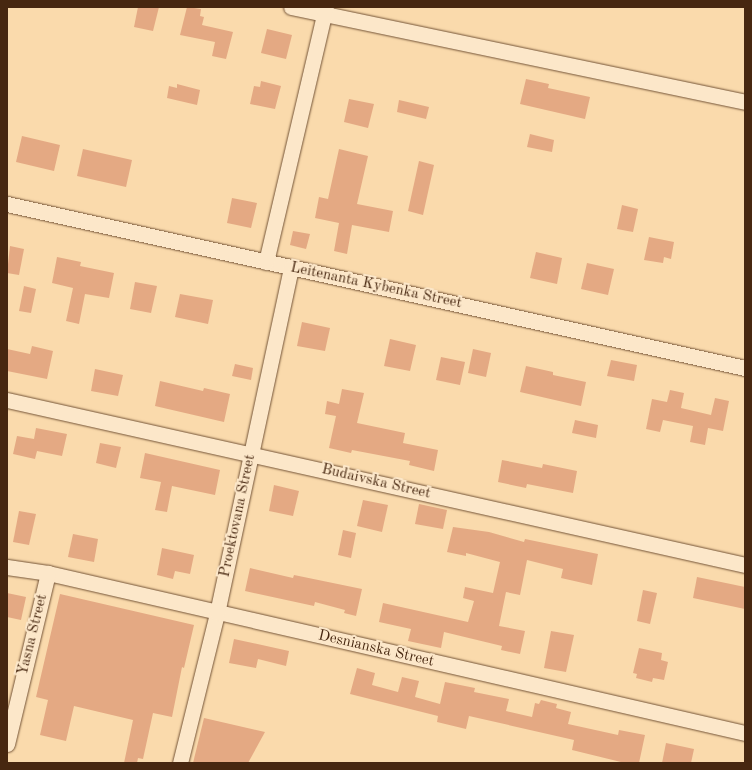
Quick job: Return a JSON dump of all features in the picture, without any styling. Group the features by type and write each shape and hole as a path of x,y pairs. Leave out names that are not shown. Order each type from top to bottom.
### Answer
{"street":[{"path":"291,7 325,11 745,102"},
{"path":"266,262 325,11"},
{"name":"Leitenanta Kybenka Street","path":"7,204 745,368"},
{"name":"Proektovana Street","path":"180,763 217,613 291,267"},
{"name":"Budaivska Street","path":"7,400 745,565"},
{"name":"Desnianska Street","path":"7,567 48,573 745,733"},
{"name":"Yasna Street","path":"7,744 48,573"}],"building":[{"path":"138,7 159,7 153,31 134,27"},
{"path":"187,7 201,9 200,16 204,17 202,25 233,32 226,59 212,56 215,42 180,35"},
{"path":"267,29 292,35 286,59 261,53"},
{"path":"526,79 549,84 548,88 590,97 585,119 520,104"},
{"path":"261,81 281,86 275,109 250,104 254,86 260,87"},
{"path":"177,84 200,90 197,105 167,98 169,86 177,88"},
{"path":"349,99 374,104 368,128 344,122"},
{"path":"399,100 429,107 426,119 397,112"},
{"path":"530,134 554,140 552,152 527,147"},
{"path":"22,136 60,145 54,171 16,162"},
{"path":"83,149 132,160 126,187 77,176"},
{"path":"339,149 368,156 357,204 393,211 389,232 352,225 347,254 334,251 339,223 315,218 319,197 328,199"},
{"path":"419,161 434,165 423,215 408,211"},
{"path":"232,198 257,203 251,228 227,223"},
{"path":"622,205 638,209 633,232 617,229"},
{"path":"293,231 310,234 306,249 290,245"},
{"path":"649,237 674,242 671,259 664,257 663,263 644,260"},
{"path":"10,246 24,249 19,275 7,273"},
{"path":"536,252 562,258 557,284 530,278"},
{"path":"57,257 81,262 80,266 114,273 109,298 85,294 79,324 66,321 73,288 52,283"},
{"path":"587,263 614,269 608,295 581,289"},
{"path":"135,282 157,286 151,313 130,309"},
{"path":"24,286 36,289 31,313 19,311"},
{"path":"180,294 213,300 208,324 175,317"},
{"path":"302,322 330,328 325,351 297,346"},
{"path":"390,339 416,345 410,371 384,366"},
{"path":"32,346 53,351 47,379 7,371 7,349 30,354"},
{"path":"473,349 491,353 486,377 468,373"},
{"path":"441,357 465,362 460,385 436,380"},
{"path":"611,360 637,365 634,381 607,376"},
{"path":"235,364 253,368 251,380 232,376"},
{"path":"526,366 553,372 553,375 586,382 581,406 520,392"},
{"path":"95,369 123,375 118,396 91,391"},
{"path":"160,381 203,391 204,388 230,394 224,422 155,406"},
{"path":"342,389 364,393 357,423 405,433 403,443 438,450 434,471 409,465 410,461 352,450 351,453 329,448 336,416 325,414 327,401 339,404"},
{"path":"670,390 684,393 681,408 711,415 715,398 729,401 723,431 708,428 705,445 690,442 693,426 663,420 660,432 646,429 652,399 667,402"},
{"path":"575,420 598,425 596,438 572,433"},
{"path":"36,428 67,434 62,456 37,451 35,459 13,454 17,436 34,439"},
{"path":"100,443 121,447 116,468 96,463"},
{"path":"145,453 220,470 215,495 172,486 167,512 155,510 161,482 140,478"},
{"path":"502,460 542,468 543,464 577,471 573,493 527,484 526,488 498,482"},
{"path":"274,485 299,491 293,516 269,511"},
{"path":"363,500 388,505 382,532 357,526"},
{"path":"419,504 447,510 443,529 415,524"},
{"path":"19,511 36,514 29,545 13,542"},
{"path":"453,527 489,532 524,542 525,539 598,554 592,585 561,578 563,569 527,560 520,595 506,592 499,626 525,631 520,654 501,650 502,646 444,632 441,648 408,641 411,629 379,622 383,603 468,622 474,601 463,598 465,587 493,593 500,562 466,553 466,556 447,552"},
{"path":"343,530 356,533 351,558 338,555"},
{"path":"73,534 98,539 94,562 68,557"},
{"path":"162,548 194,555 190,574 175,571 173,579 157,575"},
{"path":"250,568 293,578 294,575 362,589 356,616 344,613 345,610 315,602 314,606 245,591"},
{"path":"697,577 745,587 745,609 693,598"},
{"path":"643,590 657,593 650,624 637,621"},
{"path":"7,593 26,597 21,620 7,617"},
{"path":"60,594 194,625 184,668 182,667 172,717 153,713 143,759 138,758 137,763 124,763 133,720 74,706 66,741 40,735 48,700 36,697"},
{"path":"551,631 574,635 566,672 544,668"},
{"path":"234,639 289,651 286,666 258,659 256,668 229,663"},
{"path":"639,648 662,653 661,660 668,662 664,680 653,678 652,682 636,678 637,674 633,673"},
{"path":"357,668 375,673 372,685 398,692 402,677 419,681 415,697 440,704 445,682 475,688 474,692 509,699 506,711 532,717 535,703 539,704 541,700 557,704 556,708 571,712 568,724 618,735 619,730 645,735 639,763 625,763 572,750 574,740 469,716 466,729 437,722 438,716 350,694"},
{"path":"204,718 265,732 248,763 193,763"},
{"path":"666,743 694,749 691,763 662,763"}]}
